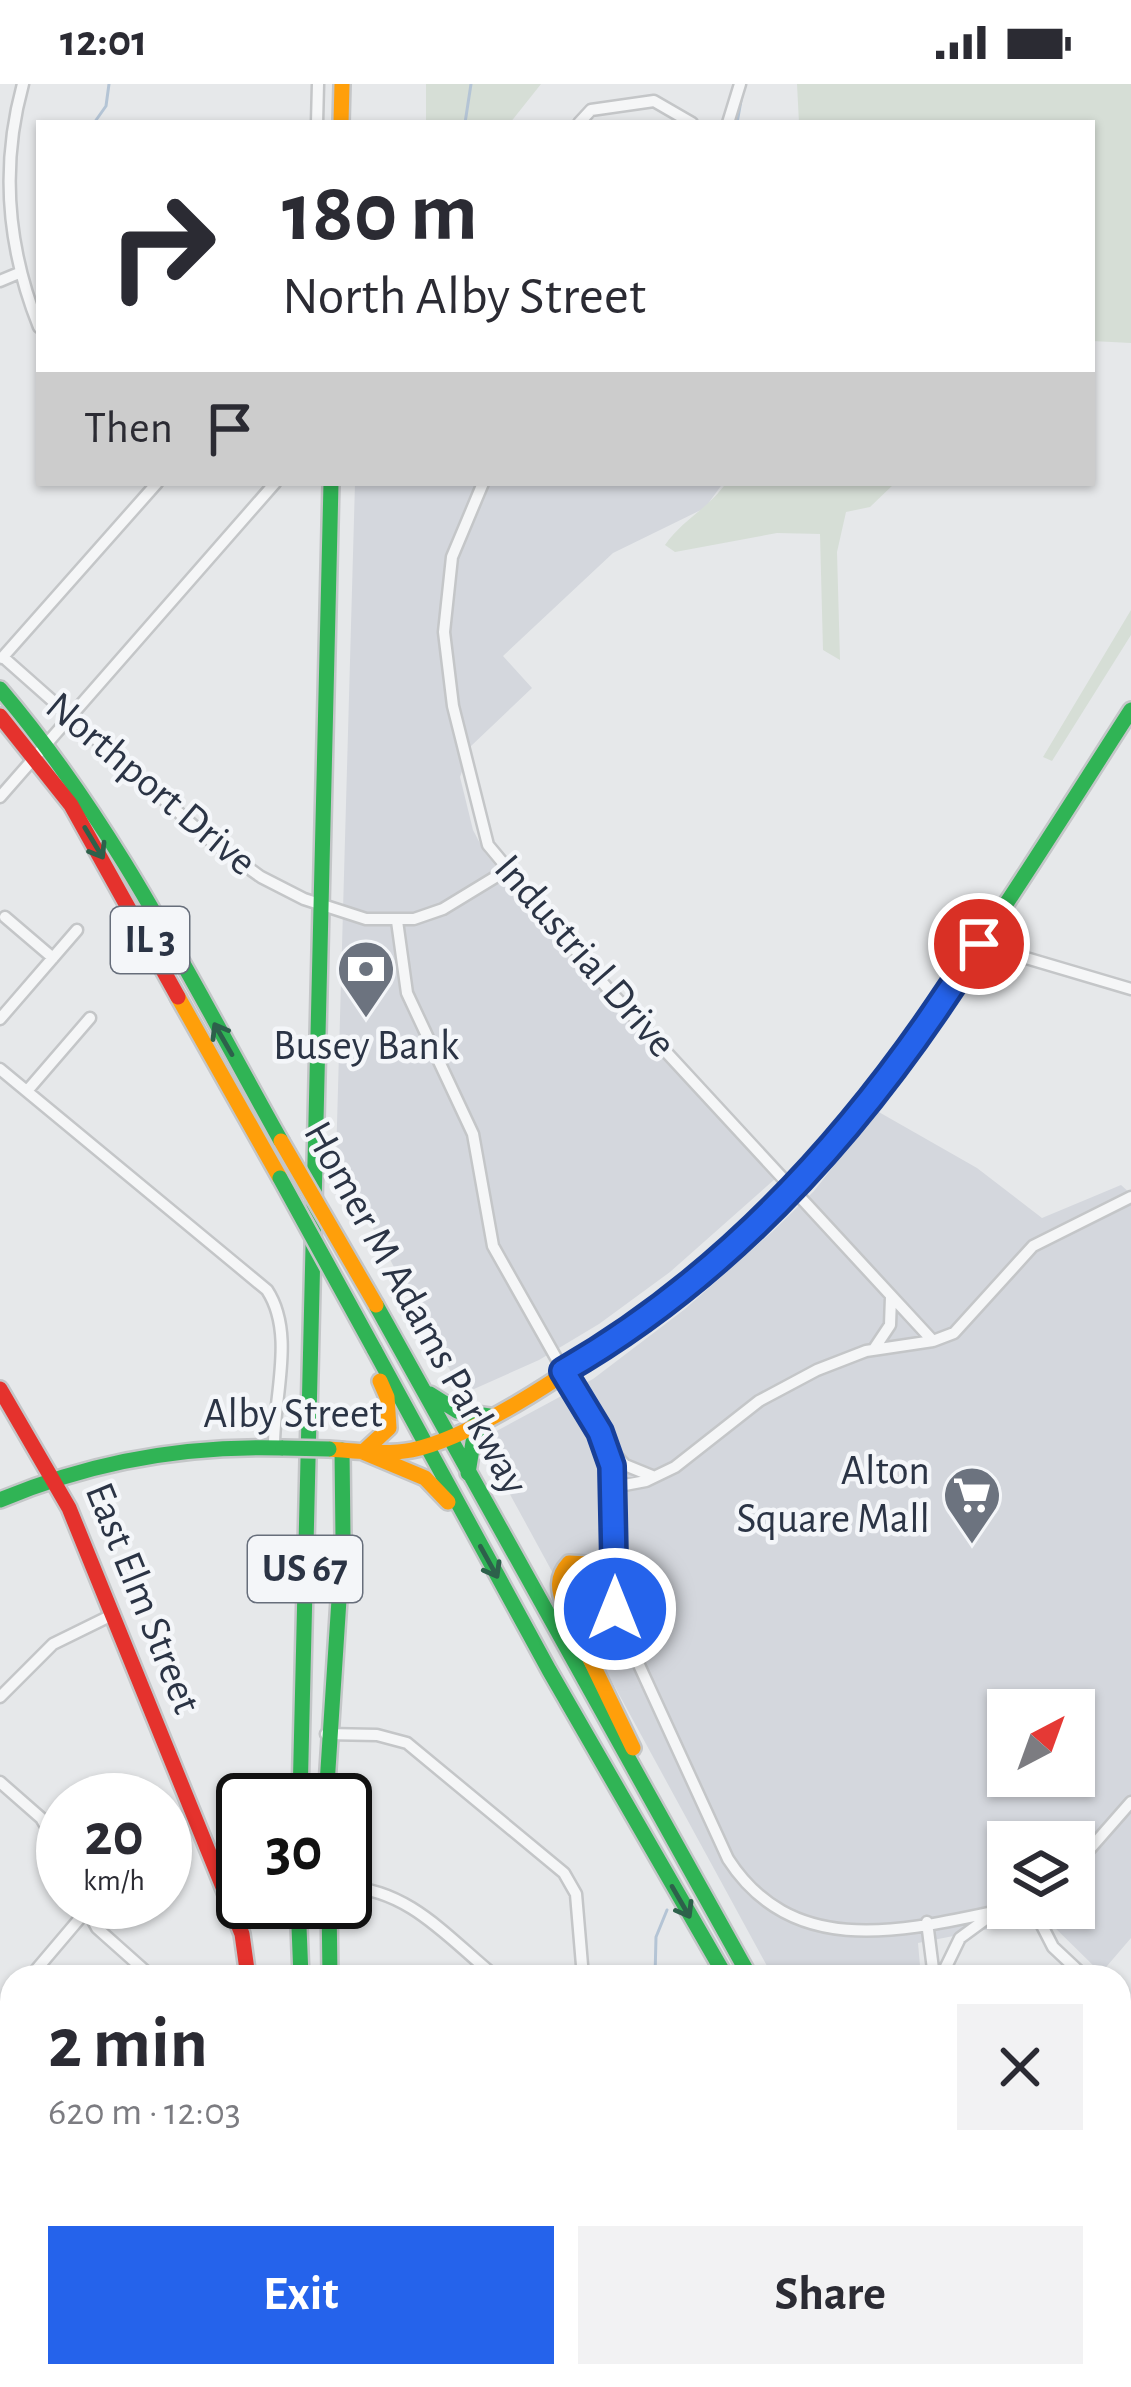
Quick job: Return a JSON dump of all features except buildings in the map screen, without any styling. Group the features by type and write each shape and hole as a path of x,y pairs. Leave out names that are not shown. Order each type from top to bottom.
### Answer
{"main road":[{"path":"341,120 343,84"},
{"name":"US 67","path":"301,1773 331,486"},
{"name":"Homer M Adams Parkway","path":"0,689 47,744 110,836 743,1965"},
{"name":"Alby Street","path":"0,1500 55,1478 192,1448 394,1452 424,1446 448,1438 611,1342 687,1285 794,1187 895,1067 1131,710"},
{"name":"Homer M Adams Parkway","path":"0,716 71,805 110,870 424,1446 719,1965"},
{"path":"354,1313 390,1414 389,1428 363,1451 425,1478 470,1528"},
{"path":"419,1384 440,1404 465,1415 489,1415"},
{"name":"East Elm Street","path":"0,1389 55,1478 242,1934 246,1965"},
{"path":"468,1474 474,1435 489,1415"},
{"path":"326,1773 345,1524 336,1449"},
{"path":"614,1600 587,1564 574,1562 562,1569 558,1582 565,1607 743,1965"},
{"path":"298,1965 300,1929"},
{"path":"329,1929 330,1965"}],"street":[{"path":"23,84 11,122 5,172 7,220 36,319"},
{"path":"317,120 318,84"},
{"path":"729,120 740,84"},
{"path":"582,120 591,110 654,101 687,120"},
{"path":"0,280 19,273"},
{"path":"2,659 153,486"},
{"path":"0,797 272,486"},
{"name":"Industrial Drive","path":"482,486 452,557 444,652 484,836 608,989 933,1341"},
{"name":"Northport Drive","path":"2,659 244,866 321,905 366,919 397,921 443,909 507,870"},
{"path":"5,917 53,958"},
{"path":"397,921 407,993 473,1135 493,1246 603,1440 625,1465 656,1478"},
{"path":"0,1019 77,930"},
{"path":"979,944 1131,989"},
{"path":"27,1091 90,1018"},
{"path":"0,1069 267,1290 277,1308 281,1340 278,1448"},
{"path":"614,1487 656,1478 759,1401 818,1370 874,1348 933,1341 961,1326 1033,1246 1131,1197"},
{"path":"874,1348 890,1325 890,1294"},
{"path":"603,1440 614,1487 614,1600 627,1640 728,1859 751,1888 776,1909 836,1931 869,1931 987,1913"},
{"path":"0,1697 52,1644 112,1616"},
{"path":"326,1734 377,1735 407,1743 553,1862 576,1894 583,1965"},
{"path":"0,1782 36,1814"},
{"path":"1095,1843 1131,1802"},
{"path":"372,1889 399,1899 481,1965"},
{"path":"945,1965 960,1938 987,1918"},
{"path":"927,1922 936,1965"},
{"path":"39,1965 67,1929"},
{"path":"98,1929 139,1965"},
{"path":"1044,1929 1053,1947 1072,1965"}],"shaded area":[{"path":"426,84 541,84 512,120 426,120"},
{"path":"797,84 1131,84 1131,343 1095,341 1095,120 799,120"},
{"path":"355,486 721,486 705,508 613,553 503,656 532,688 471,746 460,777 473,830 485,853 618,1011 776,1178 670,1272 599,1324 539,1360 474,1389 458,1385 336,1160"},
{"path":"724,486 892,486 870,507 846,512 837,552 840,660 823,650 820,534 777,533 675,552 665,545"},
{"path":"1131,610 1131,635 1052,761 1043,757"},
{"name":"Alton Square Mall","path":"877,1111 977,1168 1042,1218 1121,1185 1131,1194 1131,1938 1108,1965 1093,1965 1056,1929 1095,1929 1095,1821 987,1821 989,1929 918,1943 920,1965 766,1965 488,1454 491,1434 593,1379 685,1309 814,1191"}],"waterway":[{"path":"96,120 106,106 109,84"},
{"path":"465,120 471,84"},
{"path":"738,120 742,95"},
{"path":"655,1965 656,1937 667,1910"}],"traffic: fast":[{"path":"301,1773 331,486"},
{"path":"0,689 42,741 117,851 281,1141"},
{"path":"689,1281 819,1154 876,1085 983,938 1131,710"},
{"path":"280,1178 374,1349"},
{"path":"376,1305 743,1965"},
{"path":"374,1349 549,1670 719,1965"},
{"path":"430,1394 457,1411 489,1416"},
{"path":"468,1473 473,1442 489,1416"},
{"path":"0,1500 68,1475 138,1459 283,1448"},
{"path":"283,1448 329,1449"},
{"path":"328,1773 343,1538 342,1450"},
{"path":"299,1929 301,1965"},
{"path":"329,1929 330,1965"}],"traffic: slow":[{"path":"341,120 342,84"},
{"path":"178,997 280,1178"},
{"path":"281,1141 376,1305"},
{"path":"329,1449 412,1450 479,1424 594,1353 689,1281"},
{"path":"363,1452 389,1428 387,1397 380,1381"},
{"path":"363,1452 425,1478 448,1502"},
{"path":"613,1600 587,1564 569,1563 562,1573 563,1601 633,1748"}],"traffic: jam":[{"path":"0,716 71,805 178,997"},
{"path":"0,1389 69,1508 242,1934 246,1965"}],"place":[{"name":"Busey Bank","path":"366,1020"},
{"name":"Alton Square Mall","path":"972,1546"}],"route":[{"path":"615,1609 612,1466 600,1432 563,1371 594,1354 687,1285 787,1195 895,1067 979,944"}]}
